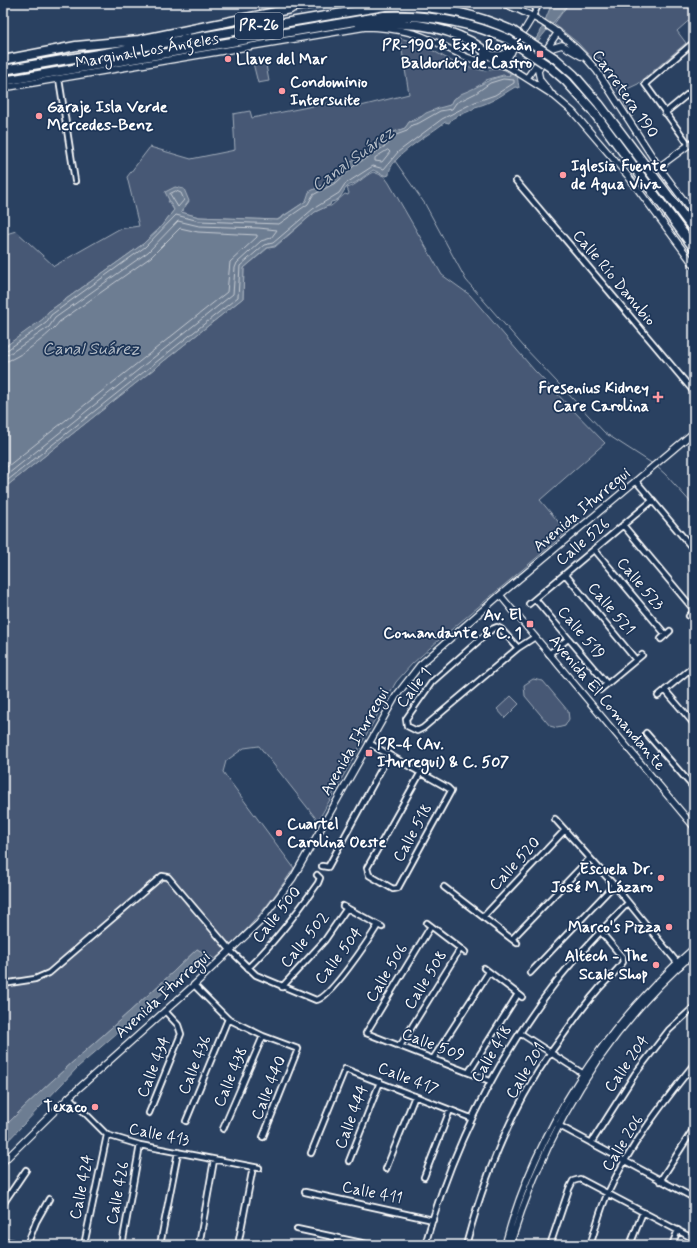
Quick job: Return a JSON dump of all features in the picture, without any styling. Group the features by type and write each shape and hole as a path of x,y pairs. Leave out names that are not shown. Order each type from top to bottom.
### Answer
{"highway":[{"name":"PR-26","path":"3,70 384,6 414,5 449,9 486,19 513,31 556,59 574,75 599,104 694,230"},
{"path":"3,60 76,46 159,36 290,9"},
{"name":"PR-26","path":"3,81 334,23 384,16 430,16 461,22 508,39 550,67 566,81 592,110 694,248"},
{"path":"334,23 412,24 450,33 471,42 507,65"},
{"path":"479,62 484,58 486,51"},
{"path":"494,56 502,56 510,52"}],"street":[{"path":"290,9 298,3 303,5 314,3"},
{"path":"290,9 326,3"},
{"name":"Carretera 190","path":"502,3 533,16 556,31 587,59 659,167 694,214"},
{"path":"539,3 533,16 510,52 507,65 553,95 573,112 628,176 694,265"},
{"name":"Marginal Los Ángeles","path":"3,88 59,80 366,27 379,27 416,35 465,58 491,64 507,65"},
{"path":"528,79 556,31"},
{"path":"689,145 645,84 694,42"},
{"path":"553,95 540,80 538,71 552,48 562,45 587,59"},
{"path":"59,80 75,181"},
{"path":"666,113 694,89"},
{"path":"659,167 694,141"},
{"name":"Calle Río Danubio","path":"516,181 694,392"},
{"name":"Avenida Iturregui","path":"3,1162 70,1097 194,986 259,923 293,878 368,743 396,696 415,671 500,595 694,432"},
{"path":"636,481 694,550"},
{"name":"Calle 526","path":"529,604 653,500"},
{"path":"623,525 694,610 689,616"},
{"name":"Calle 523","path":"594,549 666,635"},
{"name":"Calle 521","path":"565,574 636,660"},
{"name":"Avenida El Comandante","path":"500,595 694,827"},
{"name":"Calle 519","path":"535,599 607,684"},
{"name":"Calle 1","path":"518,648 501,629 497,627 492,629 432,682 406,719 406,724 416,730 423,728 518,648 534,637"},
{"path":"661,639 670,631"},
{"path":"549,654 568,639"},
{"path":"600,690 642,655"},
{"path":"658,696 694,666"},
{"path":"665,690 694,724"},
{"path":"646,732 694,788"},
{"path":"368,743 389,756 421,772"},
{"path":"322,866 328,866 389,756"},
{"name":"Calle 518","path":"421,772 451,791 398,888 393,889 369,875 367,871 421,772"},
{"path":"555,819 614,886 627,904 678,964"},
{"name":"Calle 520","path":"484,916 565,830"},
{"path":"512,939 589,859"},
{"name":"Calle 500","path":"248,968 272,945 292,919 318,883 320,878 317,875"},
{"path":"3,984 36,979 49,973 162,876 168,877 231,951 248,968 256,975 282,987"},
{"path":"530,973 614,886"},
{"path":"444,887 484,916 517,943"},
{"name":"Calle 418","path":"425,1245 449,1170 471,1118 490,1081 520,1033 556,982 627,904"},
{"name":"Calle 502","path":"282,987 325,940 345,907 380,926"},
{"path":"427,923 431,926"},
{"name":"Calle 504","path":"282,987 318,1000 322,998 345,972 380,926"},
{"name":"Calle 508","path":"400,1046 462,950 431,926"},
{"name":"Calle 506","path":"366,1034 431,926"},
{"name":"Calle 201","path":"466,1245 484,1185 498,1150 524,1098 550,1053 596,992 623,962 622,957 601,932"},
{"path":"505,1245 522,1195 556,1125 585,1075 628,1014 694,948"},
{"path":"678,964 694,953"},
{"path":"484,968 522,997"},
{"path":"433,1059 489,972"},
{"path":"194,986 228,1019 263,1036"},
{"path":"469,1072 518,994"},
{"name":"Calle 204","path":"591,1143 647,1057 669,1030 694,1007"},
{"name":"Calle 434","path":"149,1113 181,1036 179,1027 165,1011"},
{"name":"Calle 436","path":"186,1121 228,1019"},
{"path":"520,1033 585,1075"},
{"name":"Calle 509","path":"366,1034 490,1081"},
{"name":"Calle 440","path":"263,1036 298,1049 263,1137"},
{"name":"Calle 438","path":"224,1129 263,1036"},
{"name":"Calle 206","path":"590,1245 607,1194 625,1162 650,1123 694,1064"},
{"name":"Calle 417","path":"311,1153 345,1069 471,1118"},
{"name":"Calle 444","path":"349,1161 380,1082"},
{"path":"386,1169 415,1096"},
{"name":"Calle 413","path":"70,1097 107,1135 140,1145 259,1168"},
{"path":"424,1177 450,1110"},
{"path":"556,1125 660,1181 694,1197"},
{"path":"510,1245 537,1167 556,1125"},
{"path":"660,1181 694,1128"},
{"name":"Calle 424","path":"84,1245 107,1135"},
{"name":"Calle 426","path":"122,1245 140,1145"},
{"path":"160,1245 178,1152"},
{"path":"199,1245 214,1160"},
{"path":"238,1245 253,1167"},
{"path":"3,1204 26,1170"},
{"path":"550,1245 568,1189 573,1181 580,1179 694,1239"},
{"name":"Calle 411","path":"305,1192 433,1220"},
{"path":"3,1241 27,1245 36,1222 49,1199"},
{"path":"630,1245 643,1212"},
{"path":"297,1229 371,1245"},
{"path":"672,1245 678,1230"}],"shaded area":[{"path":"566,3 694,3 694,16 677,31 686,43 638,84 623,91 634,115 631,117 613,79 600,57 595,62 578,43 554,24 566,7"},
{"path":"400,38 423,45 455,63 485,71 501,68 510,73 509,76 503,75 486,80 475,89 453,99 450,105 410,121 405,128 394,132 385,141 347,167 345,171 334,179 311,191 306,201 277,220 199,217 181,212 189,201 168,201 174,210 159,229 143,244 48,312 44,319 3,348 3,235 16,231 54,266 119,229 139,226 127,177 150,147 191,159 235,150 233,114 250,111 252,118 354,98 357,107 409,94"},
{"path":"265,60 269,81 258,83 253,63"},
{"path":"373,172 384,176 389,183 442,275 470,295 534,370 605,443 540,500 567,532 439,640 412,664 396,682 318,821 259,746 244,748 226,761 223,772 294,868 258,916 227,949 215,959 197,949 51,1082 3,1128 3,489 243,298 244,268 268,248 275,247 315,212 327,206 331,206 345,194 348,195 349,193 347,188"},
{"path":"533,679 543,681 568,711 569,719 565,726 557,728 550,726 525,696 524,685"},
{"path":"511,696 519,704 505,718 497,709"}],"water":[{"name":"Canal Suárez","path":"552,3 566,3 566,7 526,58 518,76 519,88 515,87 491,101 457,116 449,123 445,122 403,153 395,161 389,175 386,176 373,170 357,182 348,186 337,200 315,212 275,246 267,248 244,268 243,298 3,489 3,348 43,319 48,312 143,244 159,229 174,210 165,192 175,187 184,189 189,201 181,212 199,217 278,220 306,201 309,192 334,179 352,161 385,141 394,132 405,128 409,122 417,120 426,113 450,105 453,99 460,94 491,80 503,76 509,76 540,33"},
{"path":"197,949 204,953 164,992 78,1067 3,1146 3,1128 51,1082"}],"waterway":[{"path":"395,161 425,204 466,280 524,347 605,433 653,464"},
{"path":"656,466 694,506"}],"place":[{"name":"PR-190 & Exp. Román Baldorioty de Castro","path":"540,54"},
{"name":"Llave del Mar","path":"228,59"},
{"name":"Condominio Intersuite","path":"282,91"},
{"name":"Garaje Isla Verde Mercedes-Benz","path":"39,116"},
{"name":"Iglesia Fuente de Agua Viva","path":"563,175"},
{"name":"Fresenius Kidney Care Carolina","path":"658,397"},
{"name":"Av. El Comandante & C. 1","path":"530,624"},
{"name":"PR-4 (Av. Iturregui) & C. 507","path":"369,753"},
{"name":"Cuartel Carolina Oeste","path":"279,833"},
{"name":"Escuela Dr. José M. Lázaro","path":"661,878"},
{"name":"Marco's Pizza","path":"669,927"},
{"name":"Altech - The Scale Shop","path":"656,965"},
{"name":"Texaco","path":"95,1107"}]}
